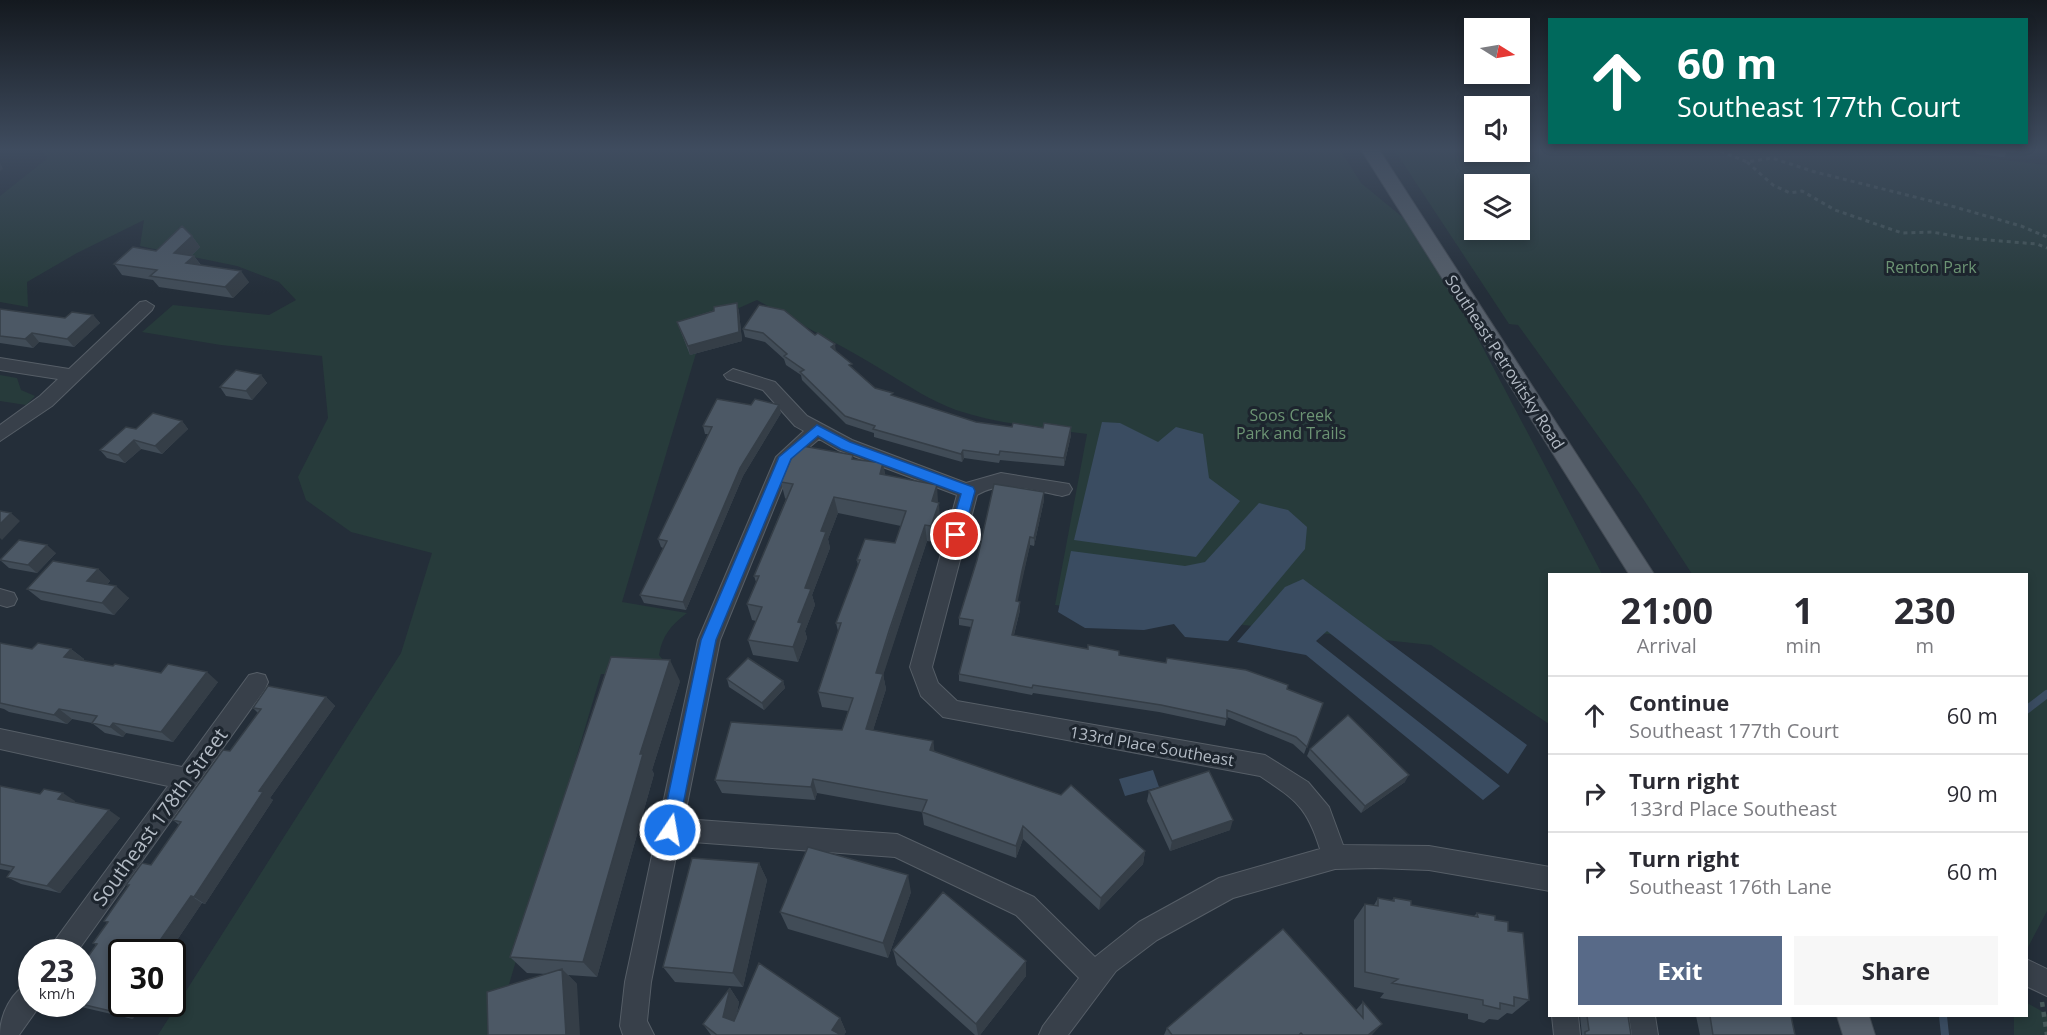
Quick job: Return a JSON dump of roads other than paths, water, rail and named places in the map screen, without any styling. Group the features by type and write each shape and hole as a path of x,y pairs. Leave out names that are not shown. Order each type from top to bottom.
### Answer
{"main road":[{"name":"Southeast Petrovitsky Road","path":"1400,196 1641,573"},
{"path":"1852,1017 1859,1035"}],"street":[{"path":"0,434 46,401 146,306"},
{"path":"0,364 74,376"},
{"path":"733,375 768,386 801,421 845,445 968,491 987,481 1002,480 1062,489"},
{"path":"641,1035 633,1026 638,982 709,640 785,457 817,430"},
{"name":"133rd Place Southeast","path":"968,491 921,668 929,689 951,710 1265,766 1300,790 1321,814 1335,857"},
{"name":"Southeast 178th Street","path":"71,939 257,681"},
{"path":"0,739 187,779"},
{"path":"670,830 897,846 1025,906 1096,976"},
{"path":"1052,1035 1107,962 1148,931 1228,887 1335,857 1430,858 1548,879"},
{"path":"2028,973 2047,983"},
{"path":"3,1035 18,1015"},
{"path":"1565,1017 1567,1035"},
{"path":"1642,1017 1645,1035"}],"water":[{"path":"1102,422 1120,423 1158,442 1176,427 1203,434 1209,478 1240,501 1196,557 1074,540"},
{"path":"1259,503 1288,510 1307,527 1305,549 1228,641 1185,637 1174,624 1144,630 1085,628 1058,612 1071,551 1185,566 1205,562"},
{"path":"1303,579 1527,745 1508,774 1327,631 1316,641 1500,786 1483,800 1306,655 1237,642 1285,587"},
{"path":"1153,770 1159,787 1125,796 1119,779"}],"waterway":[{"path":"2028,708 2047,694"},
{"path":"1943,1017 1945,1035"}],"park label":[{"name":"Renton Park","path":"1931,267"},
{"name":"Soos Creek Park and Trails","path":"1291,424"}]}
